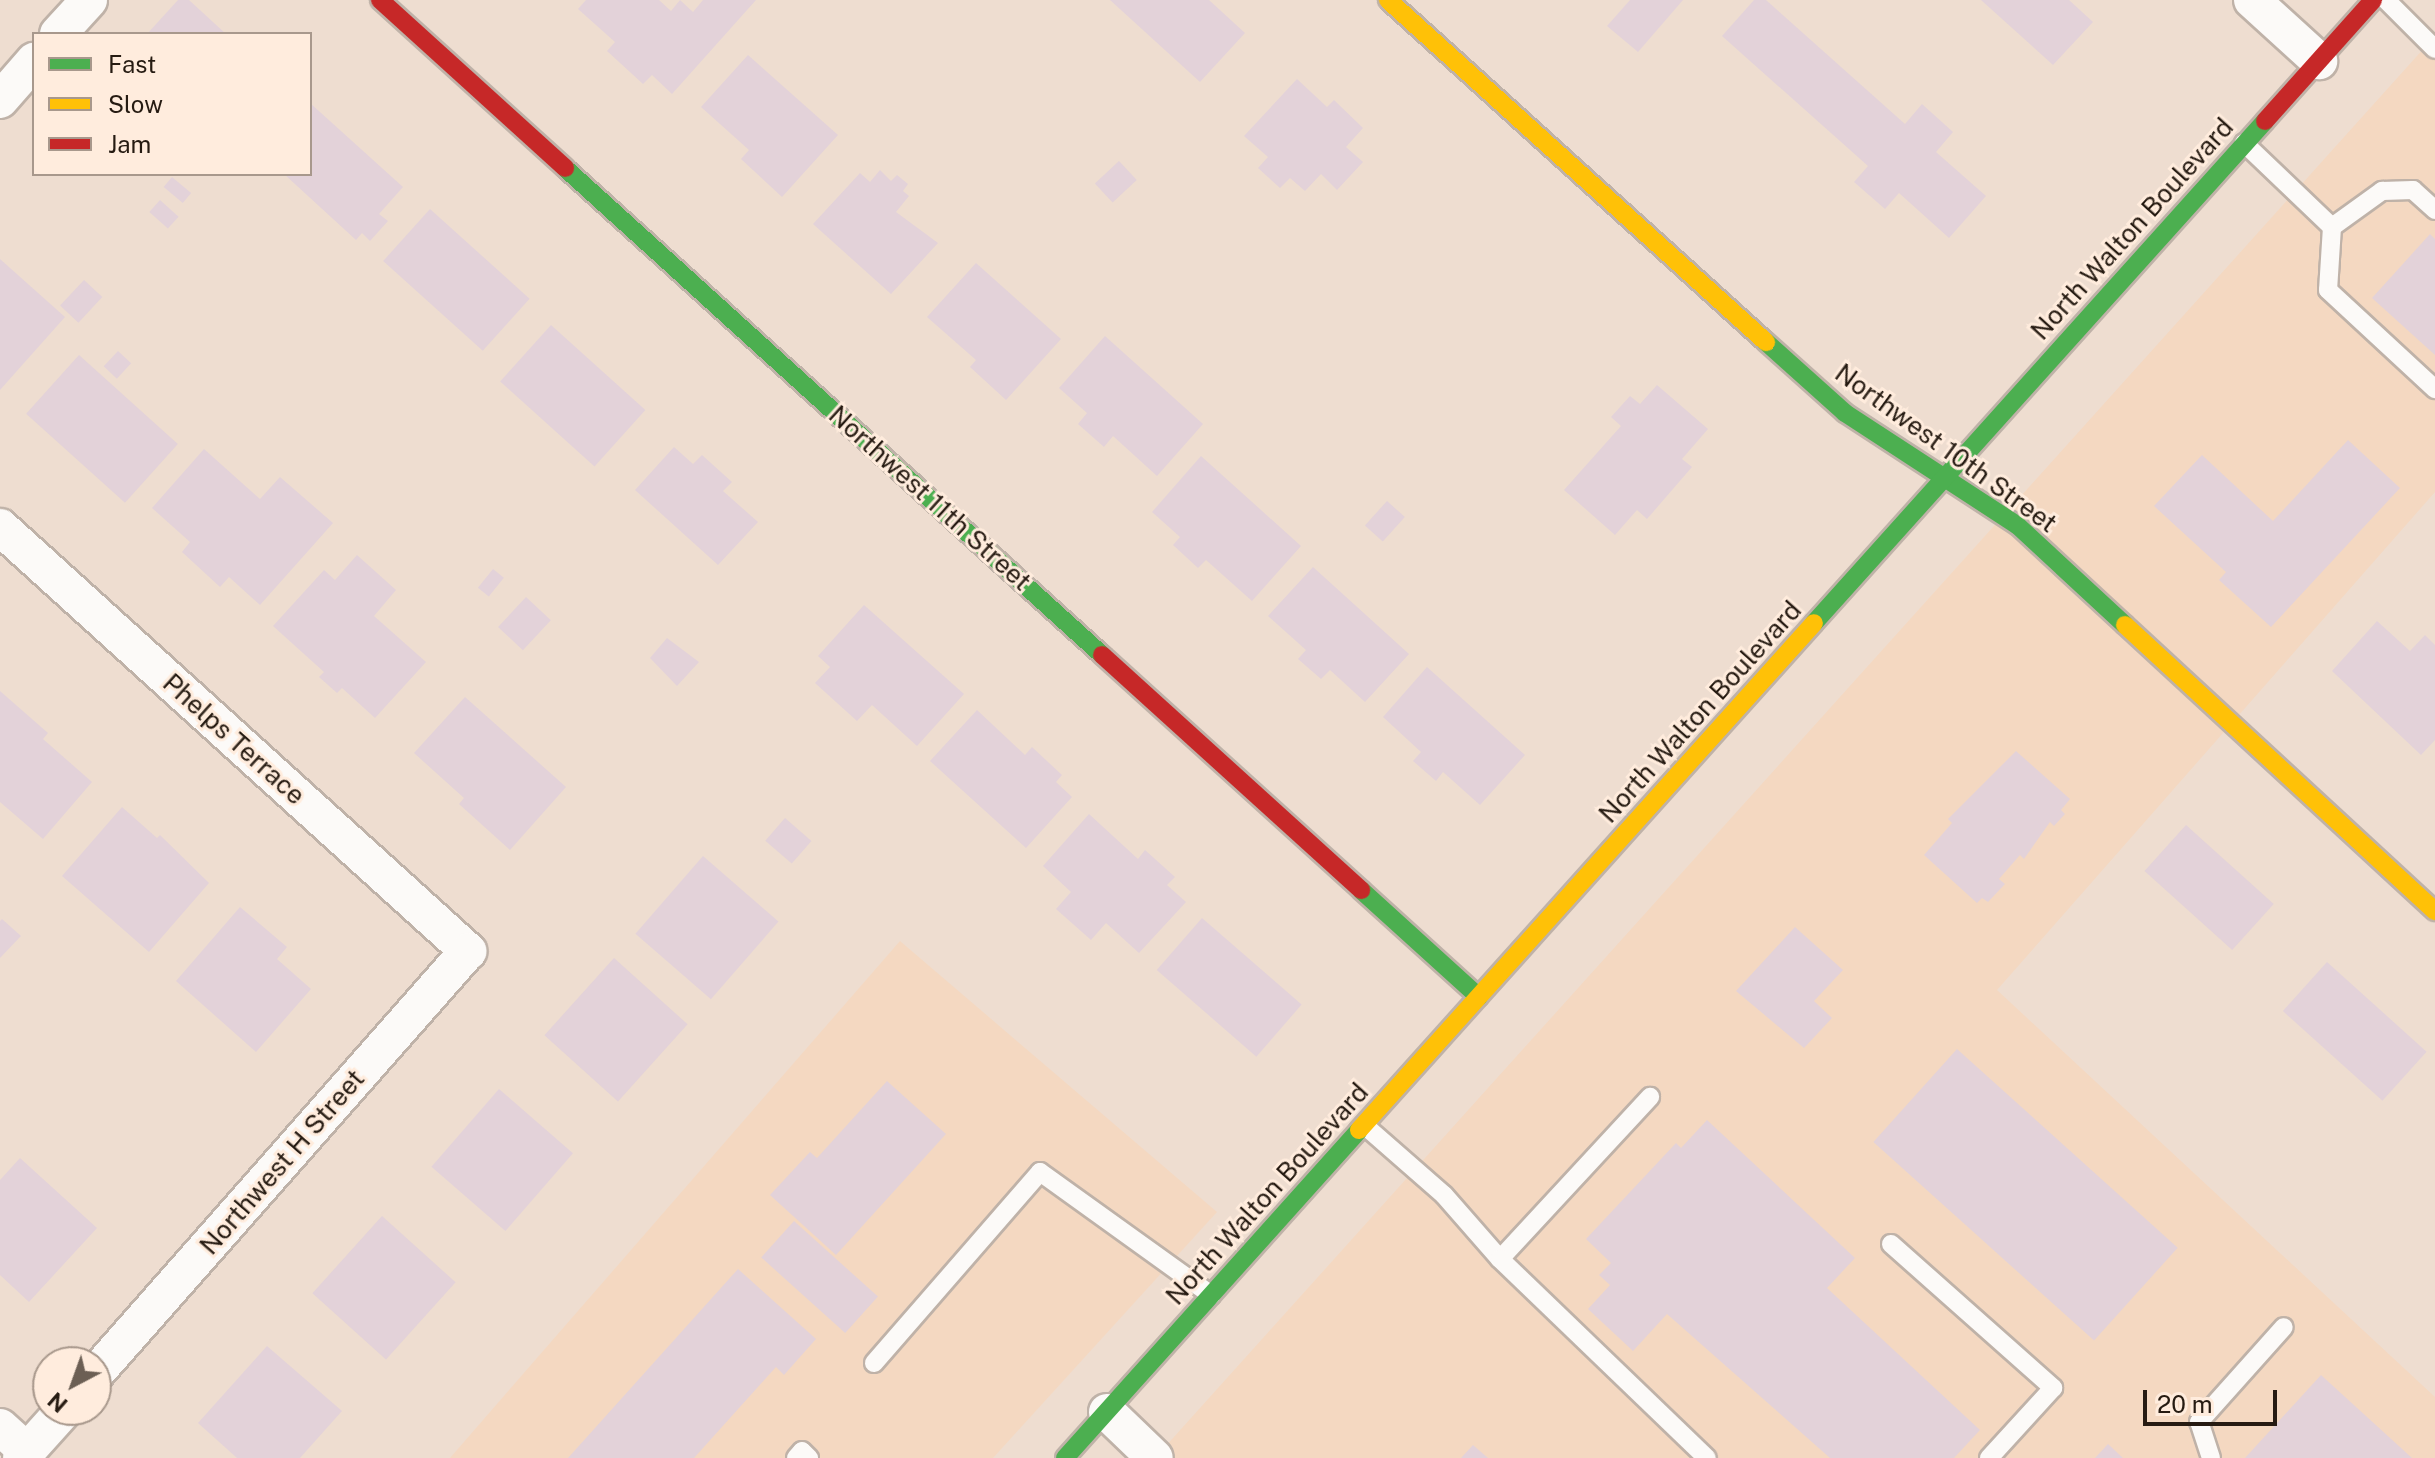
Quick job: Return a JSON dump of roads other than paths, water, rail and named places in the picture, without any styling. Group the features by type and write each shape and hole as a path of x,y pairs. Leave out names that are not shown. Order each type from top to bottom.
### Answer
{"street":[{"path":"60,32 89,0"},
{"name":"Northwest 11th Street","path":"380,0 1479,997"},
{"name":"Northwest 10th Street","path":"1388,0 1845,413 2017,525 2435,911"},
{"path":"2252,0 2319,61"},
{"name":"North Walton Boulevard","path":"1065,1458 2373,0"},
{"path":"0,100 32,63"},
{"name":"Phelps Terrace","path":"0,527 468,951"},
{"name":"Northwest H Street","path":"112,1355 468,951"},
{"path":"1107,1412 1155,1458"},
{"path":"0,1427 24,1455 50,1426"}],"lane":[{"path":"2386,0 2435,49"},
{"path":"2244,143 2332,227 2328,290 2435,389"},
{"path":"2332,227 2382,191 2413,190 2435,210"},
{"path":"1500,1259 1650,1097"},
{"path":"1364,1125 1444,1195 1500,1259 1707,1458"},
{"path":"874,1363 1040,1172 1211,1295"},
{"path":"1891,1244 2053,1388 1989,1458"},
{"path":"2211,1458 2199,1422 2284,1327"},
{"path":"796,1458 802,1451 809,1458"}]}
